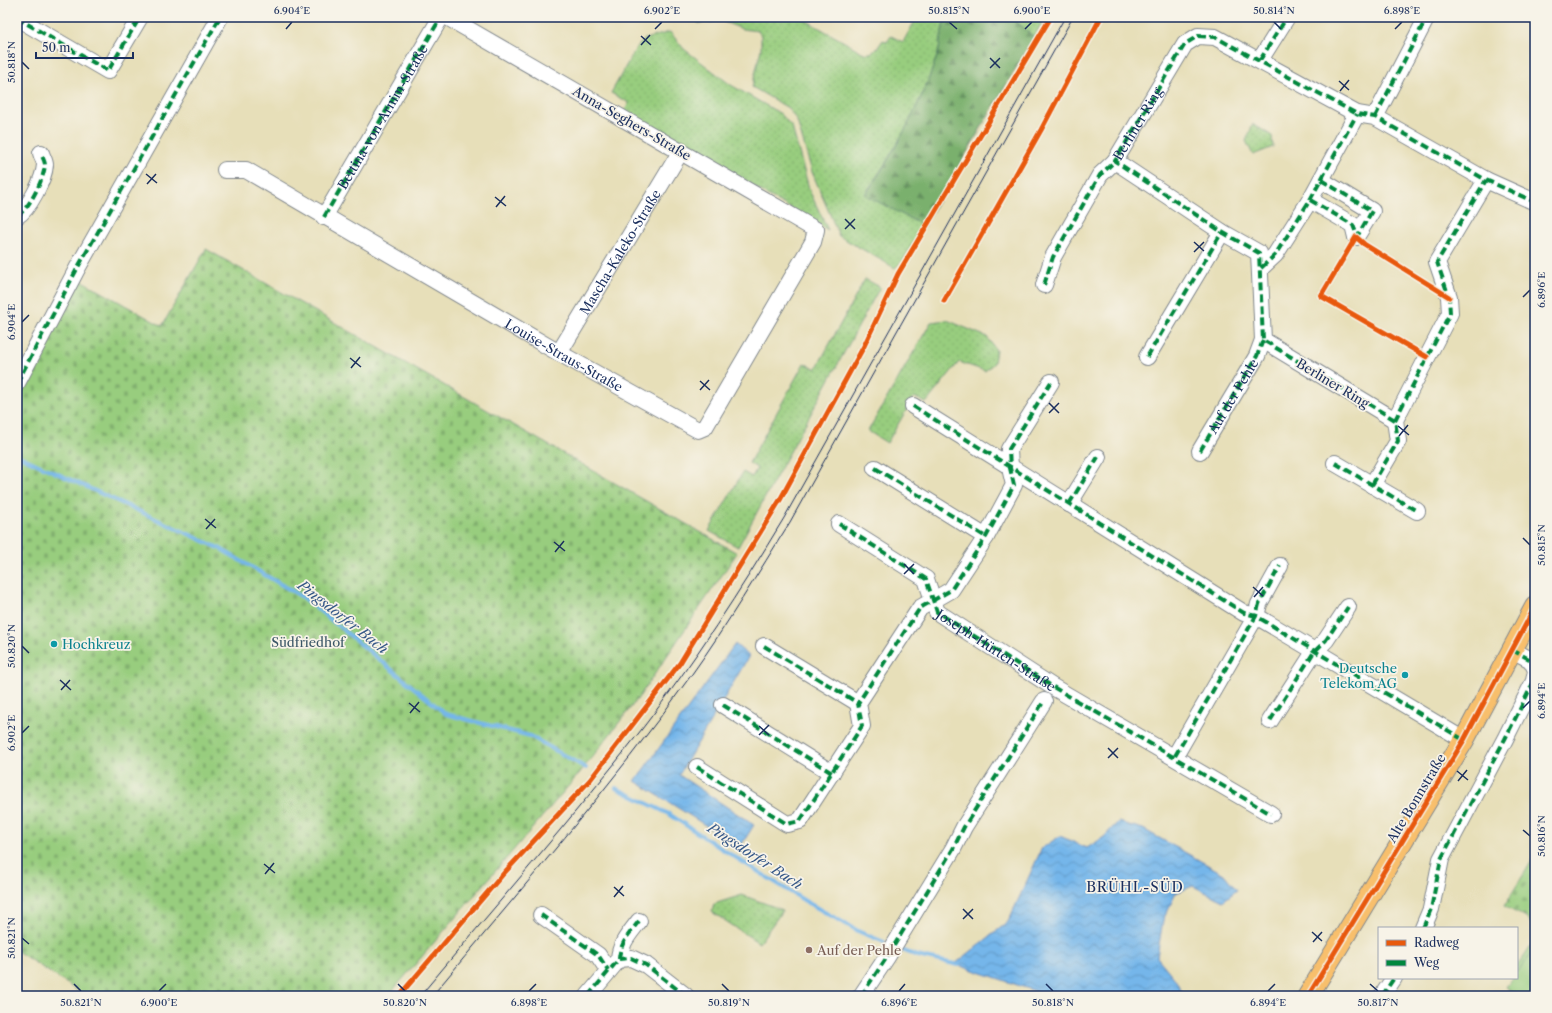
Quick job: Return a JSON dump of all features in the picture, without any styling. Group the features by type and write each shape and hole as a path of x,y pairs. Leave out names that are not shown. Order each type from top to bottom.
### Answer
{"main road":[{"name":"Alte Bonnstraße","path":"1308,996 1464,740 1535,607"}],"street":[{"path":"17,18 108,71 140,17"},
{"path":"17,383 78,267 220,17"},
{"name":"Bettina-von-Arnim-Straße","path":"324,217 441,17"},
{"name":"Anna-Seghers-Straße","path":"448,17 681,150 816,230"},
{"path":"1260,60 1287,17"},
{"path":"1375,117 1427,17"},
{"name":"Berliner Ring","path":"1395,420 1263,340 1261,268 1259,253 1222,232 1115,161 1185,44 1198,36 1215,37 1260,60 1357,114 1375,117 1486,180 1535,202"},
{"path":"1261,268 1275,255 1310,200 1357,114"},
{"name":"Mascha-Kaleko-Straße","path":"560,353 681,150"},
{"path":"17,216 28,206 43,177 45,163 41,153"},
{"path":"1044,285 1053,257 1100,175 1115,161"},
{"name":"Louise-Straus-Straße","path":"225,170 246,170 324,217 560,353 698,430 705,427 813,242 816,230"},
{"path":"1310,200 1353,225 1356,237 1372,211 1321,180"},
{"path":"1372,485 1398,441 1395,420 1450,313 1449,297 1437,262 1486,180"},
{"path":"1147,357 1222,232"},
{"name":"Auf der Pehle","path":"1200,451 1257,356 1263,340"},
{"name":"Joseph-Hürten-Straße","path":"934,600 951,590 986,537 1014,485 1010,468 1009,448 1051,382"},
{"path":"913,406 1010,468 1244,612 1256,616 1314,652 1464,740"},
{"path":"1069,504 1098,457"},
{"path":"1335,463 1417,511"},
{"path":"875,468 986,537"},
{"name":"Joseph-Hürten-Straße","path":"839,524 926,579 938,612 1053,687 1175,756 1271,814"},
{"path":"1175,756 1256,616 1259,604 1280,566"},
{"path":"697,767 787,824 800,821 862,726 858,703 920,608 934,600"},
{"path":"1270,721 1314,652 1326,640 1348,607"},
{"path":"764,646 858,703"},
{"path":"1512,650 1531,660 1535,668"},
{"path":"1423,927 1431,909 1441,859 1505,739 1534,681 1535,675"},
{"path":"861,996 884,962 953,849 964,827 1044,701"},
{"path":"724,705 832,773"},
{"path":"541,915 614,965"},
{"path":"588,996 614,965 623,942 639,921"},
{"path":"614,965 631,958 641,963 686,996"},
{"path":"1382,996 1393,979"}],"green space":[{"path":"700,17 800,17 864,53 870,53 875,50 883,40 887,42 891,36 903,42 917,17 946,17 937,56 915,111 887,161 865,194 924,226 903,260 895,268 839,236 812,172 797,121 788,108 752,87 761,49 761,36 758,31 742,29 722,21 698,23"},
{"path":"946,17 1011,17 1034,37 924,226 865,195 887,162 915,111 937,56"},
{"path":"1011,17 1045,17 1034,37"},
{"path":"670,32 684,49 731,85 781,114 792,127 810,192 828,230 624,112 629,103 611,93 636,48 645,39"},
{"path":"1253,124 1272,136 1273,147 1253,155 1246,141"},
{"name":"Südfriedhof","path":"206,249 737,553 639,697 578,775 388,996 86,996 17,951 17,393 77,278 162,326"},
{"path":"865,279 880,287 738,547 709,531 743,472 752,477 757,468 749,463 804,363 816,369"},
{"path":"947,320 987,337 996,350 994,363 985,371 959,362 926,403 914,397 887,443 868,431 931,322"},
{"path":"1535,856 1535,929 1528,919 1504,906"},
{"path":"742,895 783,910 759,943 712,912 714,904"},
{"path":"1532,944 1535,946 1535,950 1518,972 1518,965"},
{"path":"1535,950 1535,996 1519,996 1506,987 1512,979 1518,979 1518,972"}],"water":[{"path":"735,644 749,656 679,775 754,825 740,847 635,781"},
{"path":"1118,822 1143,829 1224,874 1237,890 1223,901 1193,886 1176,893 1163,920 1157,957 1175,979 1184,996 1050,996 955,964 1008,922 1042,848 1060,836 1087,848 1104,837"}],"waterway":[{"name":"Pingsdorfer Bach","path":"17,455 219,548 304,598 446,714 530,736 586,768"},
{"name":"Pingsdorfer Bach","path":"616,788 669,814 805,901 860,932 884,942"},
{"name":"Pingsdorfer Bach","path":"902,950 917,956 959,965"}],"tram line":[{"path":"420,996 615,763 661,704 716,626 784,518 1065,17"},
{"path":"432,996 630,757 718,637 790,522 1073,17"}],"marked path":[{"path":"17,18 108,71 140,17"},
{"path":"17,383 78,267 220,17"},
{"path":"324,217 441,17"},
{"path":"1260,60 1287,17"},
{"path":"1375,117 1427,17"},
{"path":"1395,420 1263,340 1259,253 1222,232 1115,161 1185,44 1198,36 1215,37 1357,114 1375,117 1486,180 1535,202"},
{"path":"1261,268 1275,255 1310,200 1357,114"},
{"path":"17,216 31,200 42,178 45,162 41,153"},
{"path":"1044,285 1053,257 1100,175 1115,161"},
{"path":"1321,180 1372,211 1355,240"},
{"path":"1372,485 1398,441 1395,420 1450,313 1449,297 1437,262 1486,180"},
{"path":"1310,200 1353,225 1358,238"},
{"path":"1147,357 1222,232"},
{"path":"1200,451 1257,356 1263,340"},
{"path":"697,767 787,824 800,821 862,726 858,703 920,608 951,590 986,537 1014,485 1010,468 1009,449 1051,382"},
{"path":"913,406 1244,613 1256,616 1464,740"},
{"path":"1069,504 1098,457"},
{"path":"1335,463 1417,511"},
{"path":"875,468 986,537"},
{"path":"839,524 926,579 937,612 1053,687 1271,814"},
{"path":"1175,756 1256,616 1259,604 1280,566"},
{"path":"1270,721 1314,652 1326,640 1348,607"},
{"path":"764,646 858,703"},
{"path":"1512,650 1531,660 1535,668"},
{"path":"1423,927 1431,909 1441,859 1505,739 1534,681 1535,675"},
{"path":"861,996 887,957 953,849 964,827 1044,701"},
{"path":"723,705 832,773"},
{"path":"541,915 598,955 608,970"},
{"path":"619,959 623,943 639,921"},
{"path":"588,996 619,959 631,958 646,965 686,996"},
{"path":"1382,996 1393,979"}],"cycle path":[{"path":"399,996 504,873 590,780 680,663 780,500 864,346 898,274 1051,17"},
{"path":"944,301 1041,130 1101,17"},
{"path":"1427,357 1321,296 1356,237 1364,244 1449,297"},
{"path":"1308,996 1464,740 1535,607"}],"place":[{"name":"Hochkreuz","path":"54,644"},
{"name":"Deutsche Telekom AG","path":"1405,675"},
{"name":"Auf der Pehle","path":"809,950"}],"district":[{"name":"BRÜHL-SÜD","path":"1135,887"}]}
